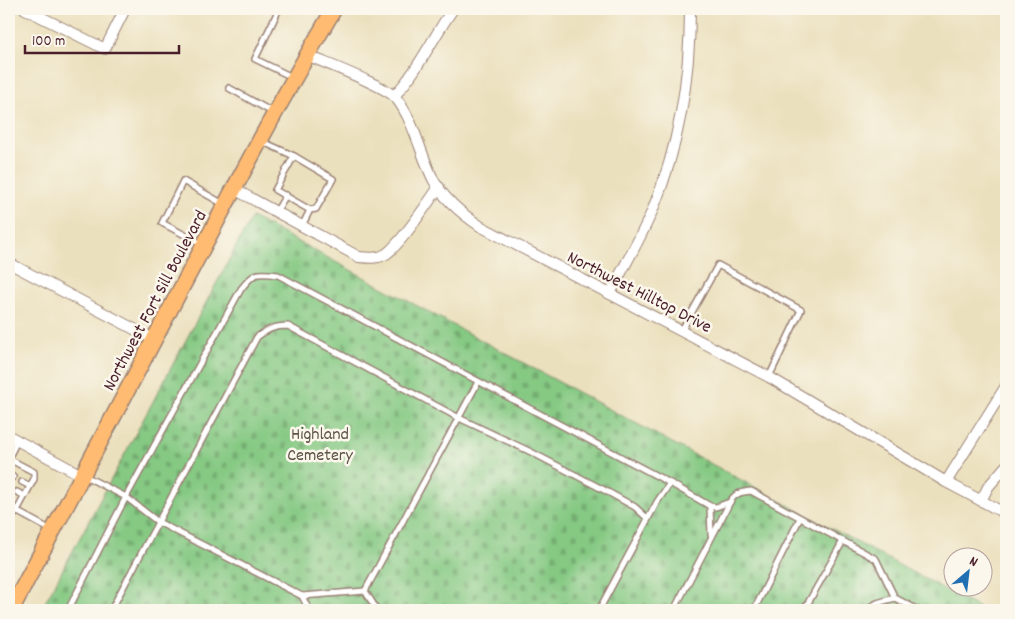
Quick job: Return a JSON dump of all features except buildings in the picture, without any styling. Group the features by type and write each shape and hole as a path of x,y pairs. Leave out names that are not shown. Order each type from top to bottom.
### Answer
{"main road":[{"name":"Northwest Fort Sill Boulevard","path":"11,610 83,476 224,204 334,9"}],"street":[{"path":"25,9 105,49 125,9"},
{"path":"394,96 405,84 453,9"},
{"path":"610,294 653,210 676,140 690,46 690,9"},
{"name":"Northwest Hilltop Drive","path":"307,55 394,96 408,118 434,181 460,213 480,226 769,377 946,482 1006,514"},
{"path":"234,189 359,257 370,258 385,255 397,243 439,188"},
{"path":"9,262 154,340"},
{"path":"946,482 1006,386"},
{"path":"13,439 83,476"},
{"path":"982,501 988,487 1006,466"}],"lane":[{"path":"279,9 255,59 294,78"},
{"path":"229,88 274,113"},
{"path":"260,141 294,156 333,179 316,208 310,210 302,226"},
{"path":"294,156 275,190 310,210"},
{"path":"204,245 162,222 183,181 224,204"},
{"path":"276,212 286,196"},
{"path":"682,330 718,265 727,269 801,310 769,377"},
{"path":"68,610 126,497 240,289 251,276 263,273 278,276 670,483 710,506 716,507 730,502"},
{"path":"111,610 257,337 276,326 288,326 459,418 531,452 635,507 648,519"},
{"path":"365,591 478,382"},
{"path":"9,517 16,511 34,479 34,472 9,458 13,439"},
{"path":"83,476 126,497 158,522 302,596 365,591"},
{"path":"22,482 30,486"},
{"path":"599,610 648,519 670,483"},
{"path":"674,610 733,496 751,491 876,559 895,598 918,610"},
{"path":"17,492 25,496"},
{"path":"12,502 19,505"},
{"path":"710,506 712,528 710,540"},
{"path":"16,511 53,532"},
{"path":"754,610 800,518"},
{"path":"804,610 842,541"},
{"path":"365,591 377,610"},
{"path":"302,596 309,610"},
{"path":"867,610 878,602 895,598"}],"green space":[{"name":"Highland Cemetery","path":"252,217 942,588 942,596 957,596 983,610 41,610"}]}
